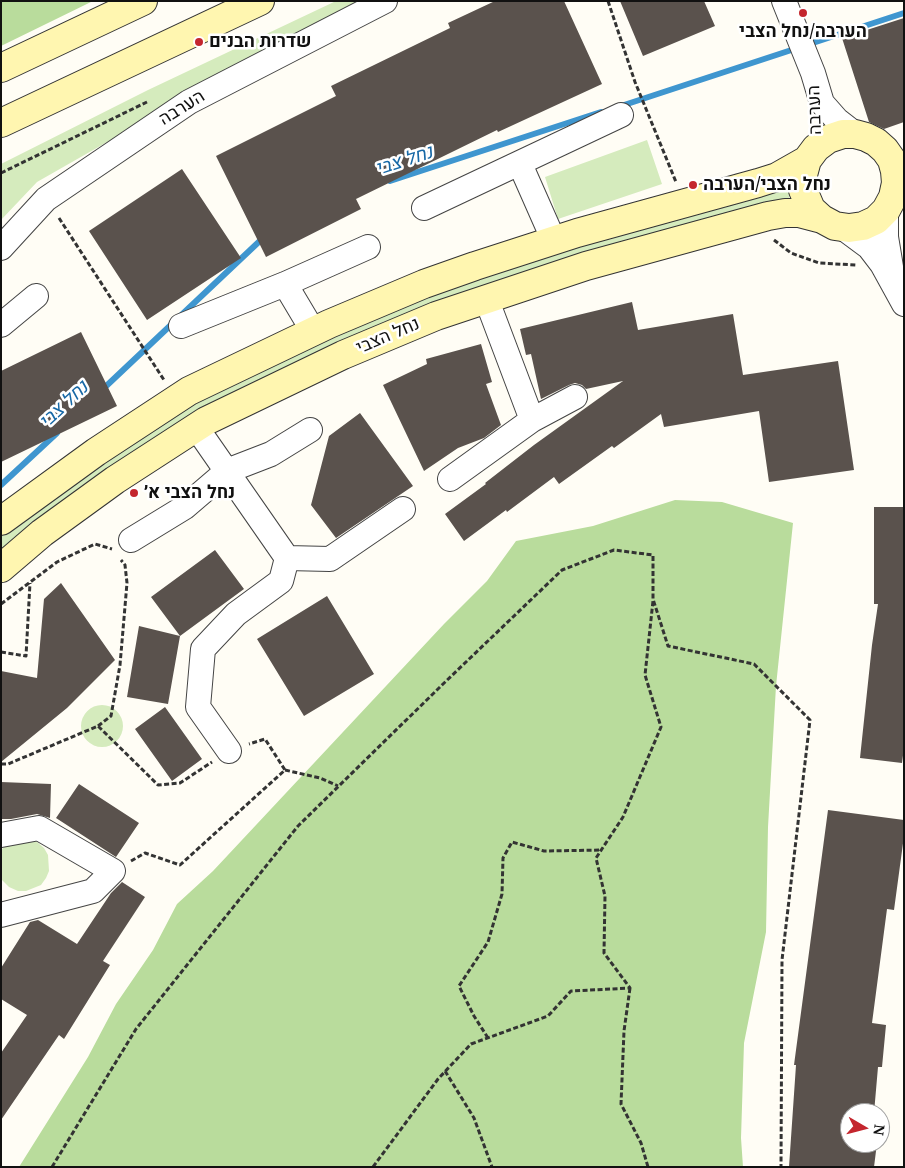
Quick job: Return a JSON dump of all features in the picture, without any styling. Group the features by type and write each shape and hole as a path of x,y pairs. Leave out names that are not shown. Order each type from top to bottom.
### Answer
{"street":[{"path":"1,68 143,1"},
{"path":"1,123 260,1"},
{"name":"הערבה","path":"1,248 46,199 189,102 384,1"},
{"name":"הערבה","path":"784,1 813,73 822,103 837,120 866,138"},
{"name":"הערבה","path":"812,154 818,128 813,73"},
{"path":"424,208 621,115"},
{"path":"901,297 882,264 869,247 811,209 803,190 803,175 812,154 828,139 843,134 904,145"},
{"path":"866,138 885,150 892,160 895,171 895,199 886,237 892,272 901,297"},
{"name":"נחל הצבי","path":"1,521 96,452 189,391 313,331 375,303 424,284 554,240 777,177 812,154"},
{"path":"520,164 554,240"},
{"path":"832,223 849,228 863,226 876,220 895,199"},
{"name":"נחל הצבי","path":"1,568 42,533 196,427 245,401 343,355 436,316 486,298 622,256 759,219 785,213 799,213 832,223"},
{"path":"181,326 285,284 368,247"},
{"path":"285,284 313,331"},
{"path":"1,325 36,296"},
{"path":"486,298 532,420"},
{"path":"450,479 532,420 575,397"},
{"path":"196,427 287,558 281,581 236,614 203,649 198,707 229,750"},
{"path":"131,540 185,507 227,471 271,454 310,430"},
{"path":"287,558 330,559 403,509"},
{"path":"1,835 39,828 113,871 93,891 1,915"}],"path":[{"path":"608,1 635,82 685,204"},
{"path":"46,199 122,312 176,400"},
{"path":"759,219 775,242 791,253 820,263 882,264"},
{"path":"1,604 57,562 95,544 113,549 131,540"},
{"path":"52,1167 136,1029 298,826 442,684 562,570 614,550 653,555 653,599 645,675 661,727 623,817 596,858 605,896 604,953 630,988 624,1032 621,1104 641,1143 648,1167"},
{"path":"1,764 8,764 98,726 112,716 120,665 127,583 125,566"},
{"path":"1,652 26,656 30,582"},
{"path":"653,599 668,646 754,664 810,720 782,960 781,1167"},
{"path":"98,726 158,785 180,783 229,750 265,739 285,770 320,778 338,786"},
{"path":"113,871 145,853 180,865 285,770"},
{"path":"488,1038 474,1016 459,986 488,942 502,894 503,858 512,842 544,851 602,850"},
{"path":"373,1167 445,1071 471,1044 548,1016 571,991 630,988"},
{"path":"445,1071 474,1118 492,1167"}],"green space":[{"path":"1,1 93,1 1,46"},
{"path":"336,1 380,1 158,113 37,182 1,220 1,164 148,90"},
{"path":"647,140 662,184 558,219 545,177"},
{"path":"788,183 790,207 315,365 1,564 1,524 150,418 378,306"},
{"path":"675,500 722,502 793,523 776,686 768,827 766,932 744,1043 741,1138 743,1167 19,1167 88,1057 116,1004 153,950 177,904 213,871 444,624 487,581 516,541 593,526"},
{"path":"102,705 117,711 123,726 117,741 102,747 87,741 81,726 87,711"},
{"path":"28,838 44,848 48,855 49,871 41,885 26,891 18,891 9,887 1,879 1,850 11,841"}],"building":[{"path":"495,1 564,1 602,84 498,132 497,130 356,199 361,209 266,257 216,156 336,96 331,86 450,28 448,23"},
{"path":"620,1 704,1 715,26 643,56"},
{"path":"904,18 904,122 884,129 869,122 842,38"},
{"path":"182,169 241,258 147,320 89,231"},
{"path":"632,302 638,330 733,314 743,375 838,361 854,470 769,482 759,411 664,427 661,414 559,484 554,477 464,541 445,514 534,445 623,381 586,389 582,385 575,383 541,399 531,354 526,355 520,329"},
{"path":"81,332 117,406 1,462 1,371"},
{"path":"481,344 492,382 486,384 501,425 484,438 458,448 424,471 383,385 427,364 426,359"},
{"path":"360,413 413,486 336,538 311,505 329,436"},
{"path":"874,507 904,507 904,748 902,763 860,758 878,604 874,604"},
{"path":"215,550 244,589 180,636 151,597"},
{"path":"61,583 115,660 67,708 1,762 1,671 37,678 44,599"},
{"path":"327,596 374,674 304,716 257,639"},
{"path":"139,626 180,636 168,704 127,697"},
{"path":"165,707 202,759 172,781 135,729"},
{"path":"1,782 51,784 50,818 37,814 1,819"},
{"path":"79,784 139,823 116,857 56,818"},
{"path":"828,810 904,820 904,836 894,910 887,909 872,1023 886,1025 882,1067 878,1067 875,1103 840,1103 840,1153 876,1153 874,1167 789,1167 796,1065 794,1065"},
{"path":"122,882 145,897 103,961 110,965 64,1039 59,1035 1,1120 1,1053 27,1015 1,999 1,968 30,922 38,920 77,944 111,893"}],"waterway":[{"name":"נחל צבי","path":"618,107 904,13"},
{"name":"נחל צבי","path":"390,181 601,112"},
{"name":"נחל צבי","path":"102,390 264,237"},
{"name":"נחל צבי","path":"1,485 57,433"}],"place":[{"name":"הערבה/נחל הצבי","path":"803,13"},
{"name":"שדרות הבנים","path":"199,42"},
{"name":"נחל הצבי/הערבה","path":"693,185"},
{"name":"נחל הצבי א׳","path":"134,493"}]}
